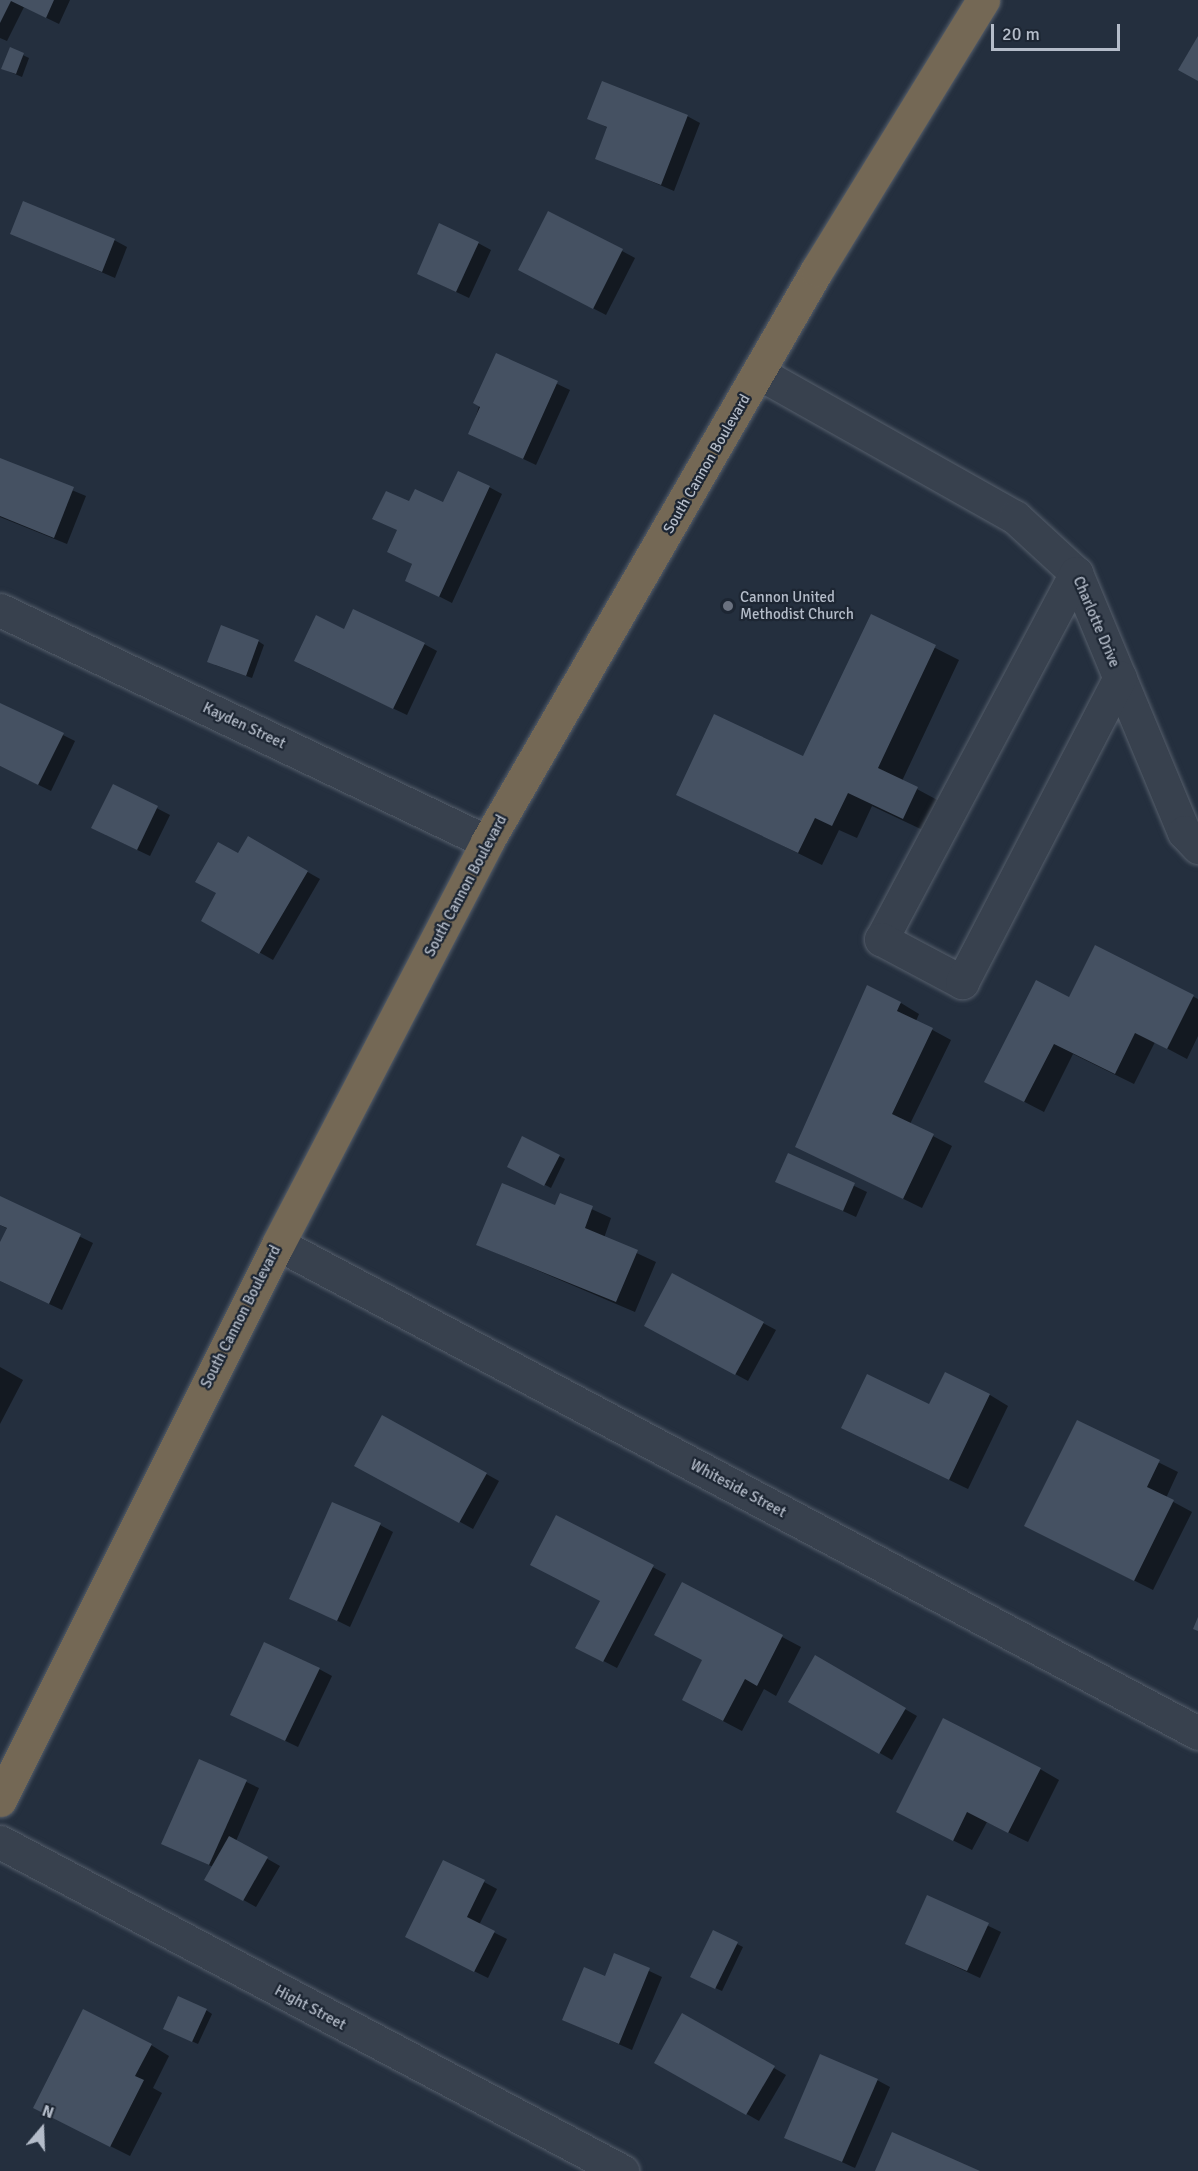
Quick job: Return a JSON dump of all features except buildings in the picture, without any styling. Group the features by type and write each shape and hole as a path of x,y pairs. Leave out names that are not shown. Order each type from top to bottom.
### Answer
{"highway":[{"name":"South Cannon Boulevard","path":"0,1800 278,1244 488,842 759,373 983,0"}],"street":[{"name":"Charlotte Drive","path":"759,373 1015,518 1076,573 1184,832 1198,847"},
{"path":"1076,573 881,939 962,982 1119,677"},
{"name":"Kayden Street","path":"0,610 488,842"},
{"name":"Whiteside Street","path":"278,1244 1198,1733"},
{"name":"Hight Street","path":"0,1842 622,2171"}],"place":[{"name":"Cannon United Methodist Church","path":"728,606"}]}
